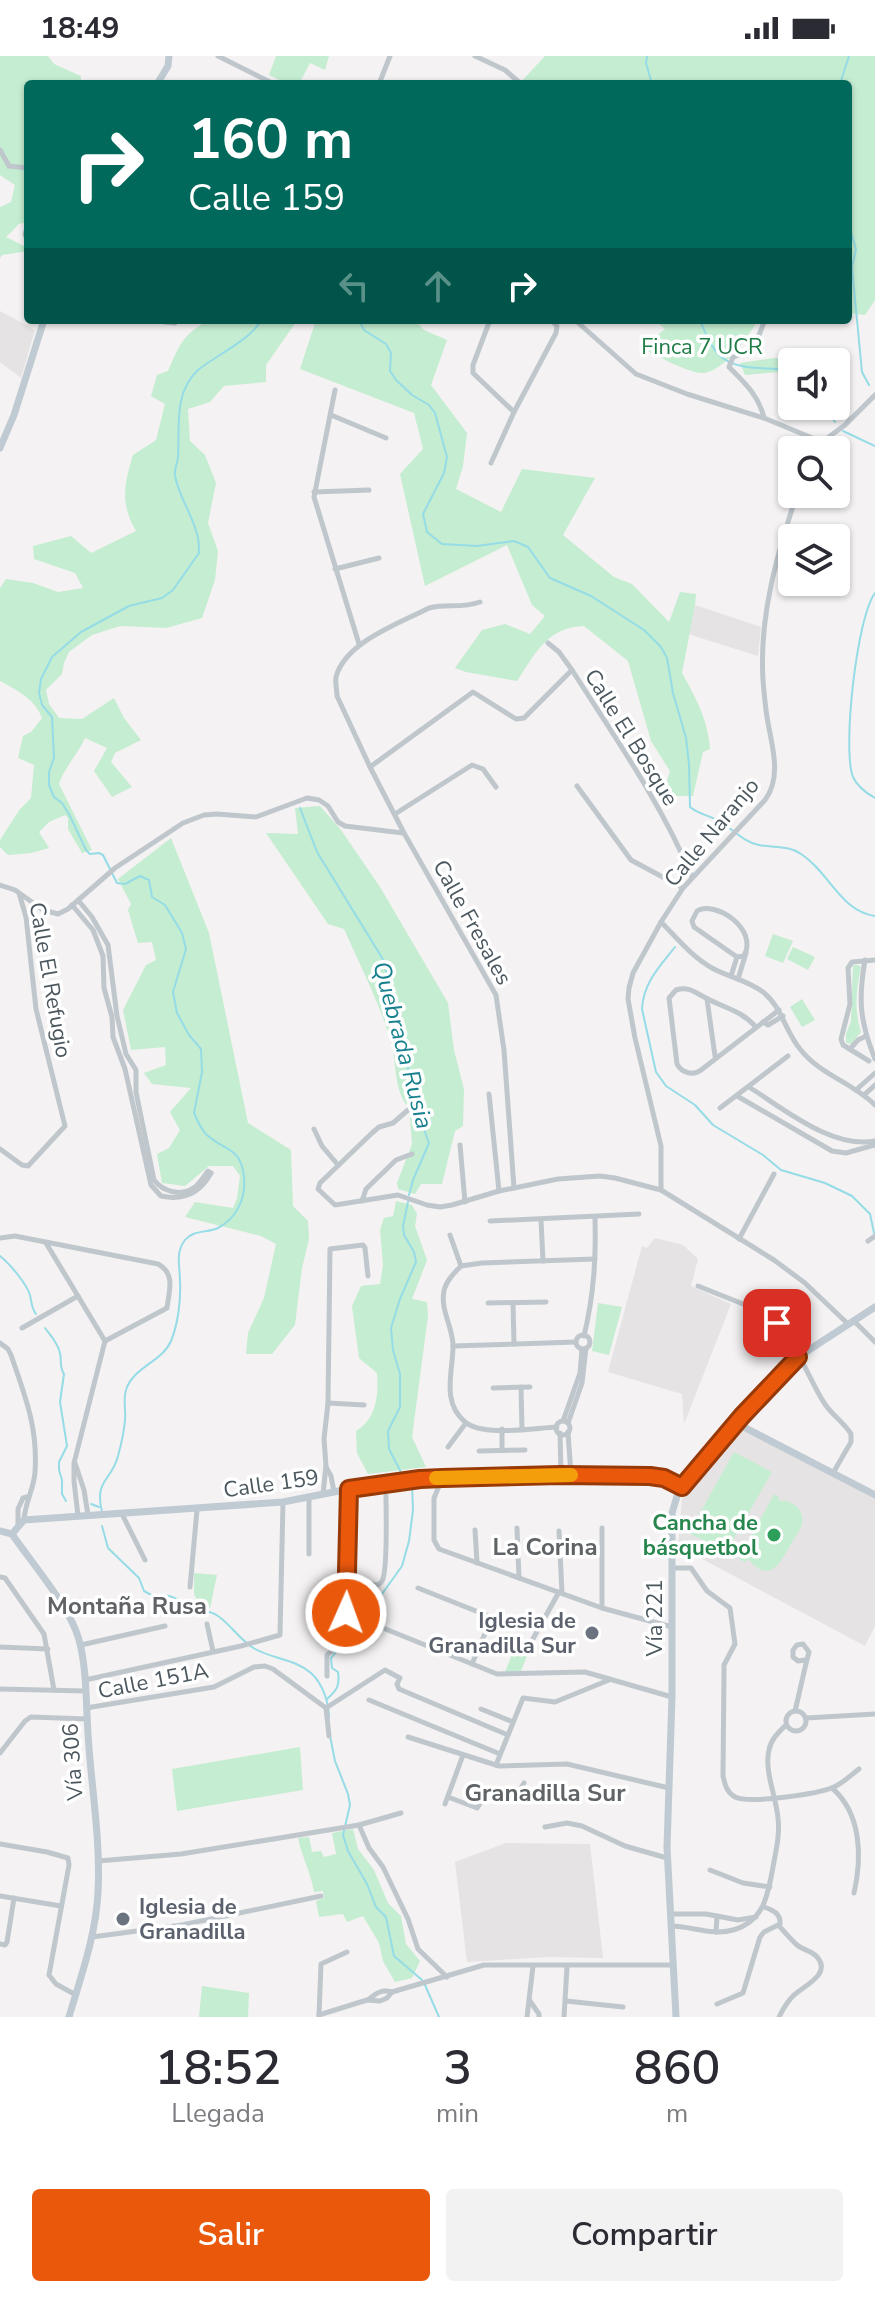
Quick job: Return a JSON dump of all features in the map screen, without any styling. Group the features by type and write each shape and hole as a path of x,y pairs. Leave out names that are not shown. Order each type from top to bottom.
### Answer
{"street":[{"path":"159,80 168,66 169,56"},
{"path":"218,56 266,80"},
{"path":"381,80 390,56"},
{"path":"475,56 505,70 516,80"},
{"path":"0,150 9,166 24,168"},
{"path":"0,448 14,415 43,324"},
{"path":"489,324 472,369 476,377 514,412"},
{"path":"491,463 557,329 554,324"},
{"path":"580,324 636,374 808,436"},
{"path":"763,324 753,348 733,357 729,367 760,403 764,418"},
{"path":"335,390 314,501 359,644 429,608 466,607 480,602"},
{"path":"830,436 875,395"},
{"path":"331,415 386,438"},
{"path":"314,492 369,490"},
{"name":"Calle Naranjo","path":"661,1190 660,1135 628,999 633,973 683,888 765,800 773,787 774,754 766,712 762,653 771,582 792,508"},
{"path":"335,569 379,558"},
{"path":"548,643 572,670"},
{"name":"Calle Fresales","path":"359,644 339,671 337,696 404,833 496,995 504,1050 514,1185"},
{"name":"Calle El Bosque","path":"370,767 473,692 516,719 524,718 572,670 645,786 692,877"},
{"path":"395,814 472,765 483,769 496,787"},
{"path":"577,786 631,860 683,888"},
{"path":"0,885 19,893 36,907 54,914 62,912 115,868 183,823 204,815 256,817 307,798 319,800 328,806 338,822 345,826 404,833"},
{"name":"Calle El Refugio","path":"0,1149 28,1166 65,1126 36,1009 26,917 19,893"},
{"path":"72,905 93,930 103,956 104,988 112,1017 113,1037 125,1069 151,1185 157,1193 166,1197 183,1197 194,1193 200,1190 211,1173 208,1171 195,1187 183,1192 164,1189 154,1180 136,1092 136,1068 126,1054 117,1016 108,945 78,900"},
{"path":"738,979 747,952 746,933 738,923 712,908 697,911 692,921 694,927 737,957 747,952"},
{"path":"661,922 702,962 762,992 783,1016 799,1048 828,1073 875,1105"},
{"path":"731,976 737,957"},
{"path":"865,960 860,1004 872,1060"},
{"path":"872,1060 841,1043 850,1004 848,968 852,962 875,960"},
{"path":"756,1027 734,1009 691,989 681,988 672,993 669,1002 679,1068 687,1073 697,1073 779,1010"},
{"path":"707,999 715,1057"},
{"path":"763,1022 768,1025 783,1016"},
{"path":"850,1049 866,1036"},
{"path":"720,1108 788,1056"},
{"path":"856,1090 875,1073"},
{"path":"864,1095 875,1085"},
{"path":"749,1087 817,1129 861,1146"},
{"path":"489,1094 499,1191"},
{"path":"737,1096 838,1153 875,1143"},
{"path":"774,1117 781,1107"},
{"path":"408,1110 393,1123 379,1127 338,1165 320,1183 318,1189 321,1194 335,1205 400,1196 440,1207 499,1191 504,1185 605,1176 661,1190 796,1277 875,1342"},
{"path":"314,1129 322,1146 338,1165"},
{"path":"811,1139 817,1129"},
{"path":"460,1145 465,1202"},
{"path":"362,1201 366,1189 396,1160 412,1154"},
{"path":"739,1239 774,1174"},
{"path":"490,1221 639,1214"},
{"path":"584,1336 592,1301 595,1217"},
{"path":"541,1220 543,1261"},
{"path":"450,1235 461,1266"},
{"path":"0,1238 15,1236 166,1268 170,1274 167,1308 105,1341"},
{"path":"868,1241 875,1236"},
{"path":"46,1243 105,1341 74,1463 78,1516"},
{"path":"323,1495 330,1249 363,1245 368,1276"},
{"path":"568,1432 484,1430 466,1423 452,1403 450,1380 453,1346 444,1289 461,1266 595,1259"},
{"path":"698,1286 772,1318 783,1330 824,1404 851,1434 851,1442 833,1473"},
{"path":"22,1328 78,1296"},
{"path":"488,1303 546,1302"},
{"path":"513,1303 514,1344"},
{"name":"Vía 221","path":"676,2017 667,1858 672,1697 672,1513 682,1487 798,1357 875,1307"},
{"path":"576,1342 579,1336 584,1336 589,1340 589,1345 584,1348"},
{"path":"453,1346 576,1342 584,1348"},
{"path":"0,1343 11,1355 34,1423 35,1476 22,1524 12,1534 0,1531"},
{"path":"566,1422 582,1383 584,1348"},
{"path":"521,1387 522,1429"},
{"path":"493,1388 530,1387"},
{"path":"328,1403 364,1405"},
{"path":"561,1475 558,1424 566,1422"},
{"path":"566,1422 570,1428 571,1475"},
{"path":"448,1447 466,1423"},
{"path":"736,1423 875,1495"},
{"path":"502,1429 502,1450"},
{"path":"479,1451 525,1450"},
{"path":"74,1463 84,1490 88,1516"},
{"path":"326,1466 334,1492"},
{"name":"Calle 159","path":"22,1524 78,1516 283,1502 420,1479 650,1476 664,1478 682,1487"},
{"path":"443,1478 434,1498 434,1540 442,1551 602,1608 672,1627"},
{"path":"327,1676 327,1655 338,1645 346,1615 349,1489"},
{"path":"347,1582 382,1583 386,1496"},
{"path":"309,1497 309,1554"},
{"path":"85,1680 280,1635 283,1502"},
{"path":"190,1587 197,1510"},
{"path":"122,1514 145,1560"},
{"path":"517,1528 519,1578"},
{"path":"602,1528 602,1608"},
{"path":"475,1530 477,1563"},
{"path":"529,1646 560,1592 559,1531"},
{"name":"Vía 306","path":"12,1534 65,1609 77,1632 85,1680 98,1892 92,1937 69,2017"},
{"path":"672,1568 691,1568 707,1591 730,1608 735,1644 724,1665 723,1776 725,1786 735,1797 775,1799 832,1788 859,1769"},
{"path":"0,1577 5,1578 44,1634 54,1690"},
{"path":"418,1588 506,1623"},
{"path":"472,1664 492,1617"},
{"path":"207,1624 213,1651"},
{"path":"80,1646 165,1626"},
{"path":"378,1626 497,1674 585,1672 672,1697"},
{"path":"0,1647 48,1649"},
{"path":"671,1926 731,1931 757,1917 764,1907 778,1846 778,1819 768,1762 769,1748 774,1737 786,1725 787,1716 795,1711 805,1660"},
{"name":"Calle 151A","path":"86,1708 214,1687 254,1667 265,1666 326,1708"},
{"path":"329,1736 326,1708 386,1670 400,1678 397,1684 399,1689 508,1735"},
{"path":"496,1765 522,1699 555,1702 610,1680"},
{"path":"0,1689 85,1691"},
{"path":"369,1700 500,1754"},
{"path":"481,1709 513,1722"},
{"path":"786,1725 791,1730 804,1728 806,1718 803,1713 795,1711"},
{"path":"806,1718 875,1714"},
{"path":"0,1753 31,1717 87,1719"},
{"path":"408,1737 504,1767 567,1764 669,1788"},
{"path":"445,1804 463,1755"},
{"path":"448,1797 477,1808 485,1796 515,1798 524,1783"},
{"path":"832,1788 855,1827 859,1858 854,1893"},
{"path":"98,1861 181,1854 359,1825 401,1813"},
{"path":"545,1827 567,1823 582,1826 625,1846 667,1858"},
{"path":"359,1825 408,1919 418,1949 448,1977"},
{"path":"0,1844 66,1857 69,1862 49,1975 56,1984 76,1995"},
{"path":"710,1870 743,1883 770,1887"},
{"path":"0,1896 61,1906"},
{"path":"92,1937 182,1925 321,1896"},
{"path":"2,1945 14,1898"},
{"path":"764,1907 776,1912 780,1919 779,1926"},
{"path":"670,1914 738,1920 757,1917"},
{"path":"716,1932 717,1916"},
{"path":"717,2004 743,1993 760,1937 779,1926"},
{"path":"779,1926 796,1944 821,1962 818,1977 788,2001 779,2017"},
{"path":"347,1952 321,1964 319,2016 367,2000 383,1990 392,1992 484,1965 674,1965"},
{"path":"527,2017 533,1966"},
{"path":"564,2017 567,1967"},
{"path":"529,2000 539,2017"},
{"path":"566,2001 623,2007"}],"shaded area":[{"path":"0,311 35,330 21,378 0,362"},
{"path":"695,605 761,627 758,656 688,634"},
{"path":"655,1238 683,1245 698,1259 691,1286 731,1304 684,1424 682,1394 608,1372 642,1246 647,1248"},
{"path":"745,1430 875,1499 875,1626 865,1646 678,1546 682,1499 737,1433"},
{"path":"506,1843 590,1844 603,1958 548,1957 467,1962 455,1862"}],"green space":[{"path":"0,56 48,56 54,64 81,76 81,80 24,80 24,223 6,237 24,246 24,252 0,258 0,207 11,202 15,185 0,175"},
{"path":"276,56 329,56 325,70 310,63 301,80 280,80 269,75"},
{"path":"545,56 875,56 875,300 865,315 852,313 852,80 523,80"},
{"path":"203,324 294,324 266,365 266,382 224,386 210,402 188,409 190,441 205,455 216,483 208,523 218,551 215,580 202,618 166,628 120,626 92,635 69,652 62,674 46,690 49,704 59,718 82,719 114,698 124,718 141,740 115,753 111,762 132,787 112,797 94,771 107,748 85,738 59,784 92,850 82,853 68,829 65,815 49,822 39,832 49,848 8,855 0,847 0,840 31,798 34,765 18,758 23,736 31,732 42,718 30,700 0,681 0,588 6,579 33,583 58,592 83,588 75,573 34,559 33,546 71,536 91,553 136,531 126,503 127,475 133,455 156,440 165,404 151,396 157,375 168,371 183,341"},
{"path":"315,324 419,324 424,330 447,340 431,385 467,433 463,466 456,489 501,512 522,469 595,478 563,535 614,577 632,584 669,622 680,592 696,594 682,673 704,719 710,749 703,752 693,796 676,796 664,791 670,771 651,741 628,661 584,626 560,631 551,637 536,652 517,681 455,668 482,630 505,624 530,634 545,616 532,605 507,545 425,586 400,474 423,449 414,413 300,369"},
{"name":"Finca 7 UCR","path":"659,324 755,324 725,362 700,373 642,348 665,329"},
{"path":"778,358 778,372 745,375 740,363"},
{"path":"320,806 341,830 380,887 448,1003 454,1050 464,1089 463,1126 455,1131 442,1184 421,1184 415,1194 398,1189 397,1183 412,1144 409,1107 400,1093 391,1041 375,998 344,929 328,924 266,833 298,834 295,808"},
{"path":"171,838 209,933 248,1123 291,1150 293,1206 308,1221 309,1239 295,1325 272,1354 246,1354 248,1333 264,1298 276,1244 261,1236 185,1217 195,1202 233,1208 240,1176 233,1166 209,1166 185,1186 162,1183 157,1154 169,1148 180,1130 170,1112 191,1088 152,1084 144,1073 166,1065 165,1047 131,1050 123,1010 146,965 156,960 152,942 138,943 128,910 131,904 118,879"},
{"path":"773,934 793,941 783,963 765,956"},
{"path":"793,947 815,957 808,970 787,959"},
{"path":"853,965 861,967 856,1000 861,1032 851,1044 846,1043 846,1034 851,1021"},
{"path":"802,999 815,1020 802,1027 790,1007"},
{"path":"396,1201 412,1205 417,1214 415,1226 427,1260 412,1299 427,1302 428,1316 412,1437 426,1467 368,1474 357,1453 356,1431 368,1420 375,1406 377,1373 359,1358 352,1306 361,1286 380,1284 383,1265 380,1230 384,1218 393,1216"},
{"path":"598,1303 622,1307 609,1355 592,1351"},
{"path":"734,1452 772,1472 726,1552 689,1533"},
{"path":"774,1494 779,1497 778,1501 796,1506 802,1524 781,1561 767,1571 748,1559 745,1562 739,1559"},
{"path":"194,1573 217,1575 210,1608 200,1606 194,1594"},
{"path":"515,1647 529,1651 521,1671 505,1672"},
{"path":"300,1747 303,1790 177,1811 172,1769"},
{"path":"353,1829 358,1849 374,1870 388,1903 401,1916 406,1944 420,1961 412,1978 395,1982 383,1961 379,1943 363,1916 347,1922 343,1914 319,1917 316,1901 324,1898 323,1891 314,1892 298,1838 309,1837 312,1852 321,1851 324,1857 336,1854 332,1833"},
{"path":"202,1986 249,1993 248,2017 199,2017"}],"waterway":[{"path":"647,56 651,80"},
{"path":"841,80 849,56"},
{"path":"852,236 856,249 852,268"},
{"path":"852,268 862,372 869,385"},
{"path":"102,1512 100,1493 115,1464 122,1438 126,1390 135,1376 171,1341 179,1304 182,1245 192,1235 218,1228 230,1219 242,1200 244,1177 235,1154 206,1134 194,1113 202,1072 201,1049 177,1013 173,992 186,949 182,933 165,905 152,897 149,880 140,876 125,884 117,883 103,855 90,854 86,850 70,816 54,797 49,785 54,758 52,717 42,705 39,693 41,679 52,657 81,632 129,606 162,598 173,590 199,553 195,527 175,476 181,400 190,379 198,370 242,340 258,324"},
{"path":"361,324 364,330 386,344 391,353 390,371 396,380 435,413 447,457 444,473 423,514 427,532 442,544 477,546 514,541 528,547 550,578 591,596 644,630 667,658 686,738 690,807 753,843 796,851 811,862 853,907 875,916"},
{"path":"702,324 714,349 727,361 747,367 778,369"},
{"path":"843,431 875,446"},
{"path":"875,593 868,606 857,654 849,740 853,777 862,789 875,798"},
{"name":"Quebrada Rusia","path":"300,808 317,852 384,961 418,1113 429,1143 409,1195"},
{"path":"675,947 653,975 643,1000 642,1009 656,1072 666,1086 695,1105 713,1125 763,1155 781,1170 825,1183 852,1196 870,1214 874,1233"},
{"name":"Quebrada Rusia","path":"403,1476 389,1449 388,1431 400,1407 400,1374 391,1328 416,1262 404,1235 408,1202"},
{"path":"0,1256 25,1285 36,1314"},
{"path":"45,1328 58,1346 64,1374 60,1402 67,1446 59,1462 59,1470 66,1501"},
{"name":"Quebrada Rusia","path":"327,1699 339,1681 331,1658 402,1566 413,1510 412,1485"},
{"path":"91,1504 99,1507"},
{"path":"102,1526 108,1548 139,1578 144,1591 155,1597 169,1596 193,1608 215,1614 255,1649 311,1673 324,1694 329,1718"},
{"path":"330,1736 350,1805 343,1835 348,1851 376,1907 386,1917 394,1956 422,1980"},
{"path":"425,1985 439,2017"}],"slow traffic":[{"path":"436,1478 571,1475"}],"place":[{"name":"Cancha de básquetbol","path":"774,1535"},
{"name":"Iglesia de Granadilla Sur","path":"592,1633"},
{"name":"Iglesia de Granadilla","path":"123,1919"}],"district":[{"name":"La Corina","path":"545,1547"},
{"name":"Montaña Rusa","path":"127,1606"},
{"name":"Granadilla Sur","path":"545,1793"}],"route":[{"path":"346,1613 349,1489 420,1479 561,1475 650,1476 664,1478 682,1487 742,1416 798,1357 777,1323"}]}
